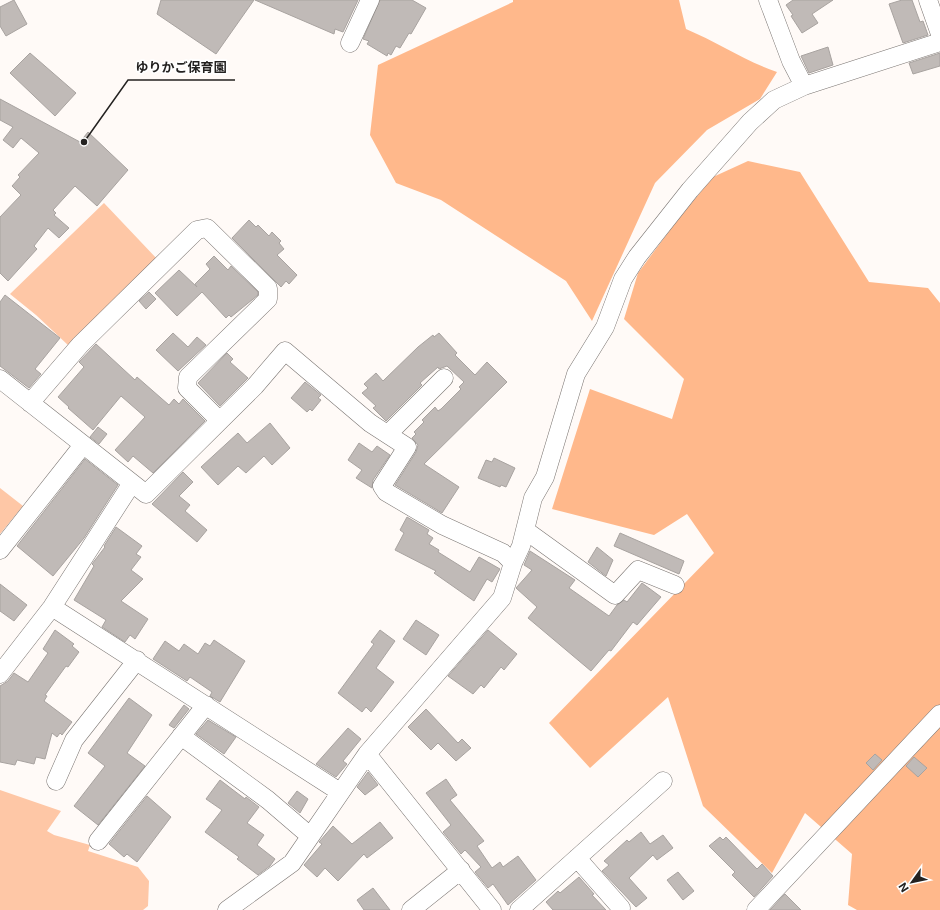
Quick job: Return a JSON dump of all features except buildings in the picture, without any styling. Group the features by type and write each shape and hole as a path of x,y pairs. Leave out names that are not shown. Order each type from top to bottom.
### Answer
{"street":[{"path":"350,43 370,0"},
{"path":"768,0 791,61 804,86"},
{"path":"928,0 940,34"},
{"path":"227,910 292,863 367,754 502,598 521,546 533,498 545,476 576,374 605,327 623,279 637,257 690,190 750,122 774,100 804,86 940,42"},
{"path":"30,403 80,345 197,230 207,228 268,288 268,299 188,377 187,388 219,420"},
{"path":"0,380 146,494 255,386 285,351 370,423 407,447 382,486 386,492 442,525 503,553 514,563"},
{"path":"388,434 444,378"},
{"path":"0,550 83,445"},
{"path":"1,669 52,607 132,483"},
{"path":"525,530 615,595 638,570 675,585"},
{"path":"52,607 137,660 340,792"},
{"path":"56,781 74,740 137,660"},
{"path":"98,841 206,705"},
{"path":"756,910 940,714"},
{"path":"181,736 268,800 310,836"},
{"path":"367,754 492,910"},
{"path":"519,910 663,781"},
{"path":"577,858 621,908"},
{"path":"411,910 461,870"}],"shaded area":[{"path":"513,0 679,0 686,29 765,68 777,72 760,99 707,130 655,183 592,321 566,281 441,200 396,183 370,135 378,65 513,2"},
{"path":"748,161 800,172 869,282 928,288 940,303 940,910 857,910 848,905 852,854 805,813 772,873 703,806 668,697 590,768 549,723 714,553 687,514 654,535 552,509 590,389 672,419 684,379 624,319 638,273 676,222 713,177"},
{"path":"104,203 158,260 69,346 36,315 10,294"},
{"path":"0,488 23,506 0,534"},
{"path":"0,790 61,811 47,831 54,835 90,845 88,851 138,867 149,881 148,906 143,910 0,910"}],"place":[{"name":"ゆりかご保育園","path":"84,142"}]}
